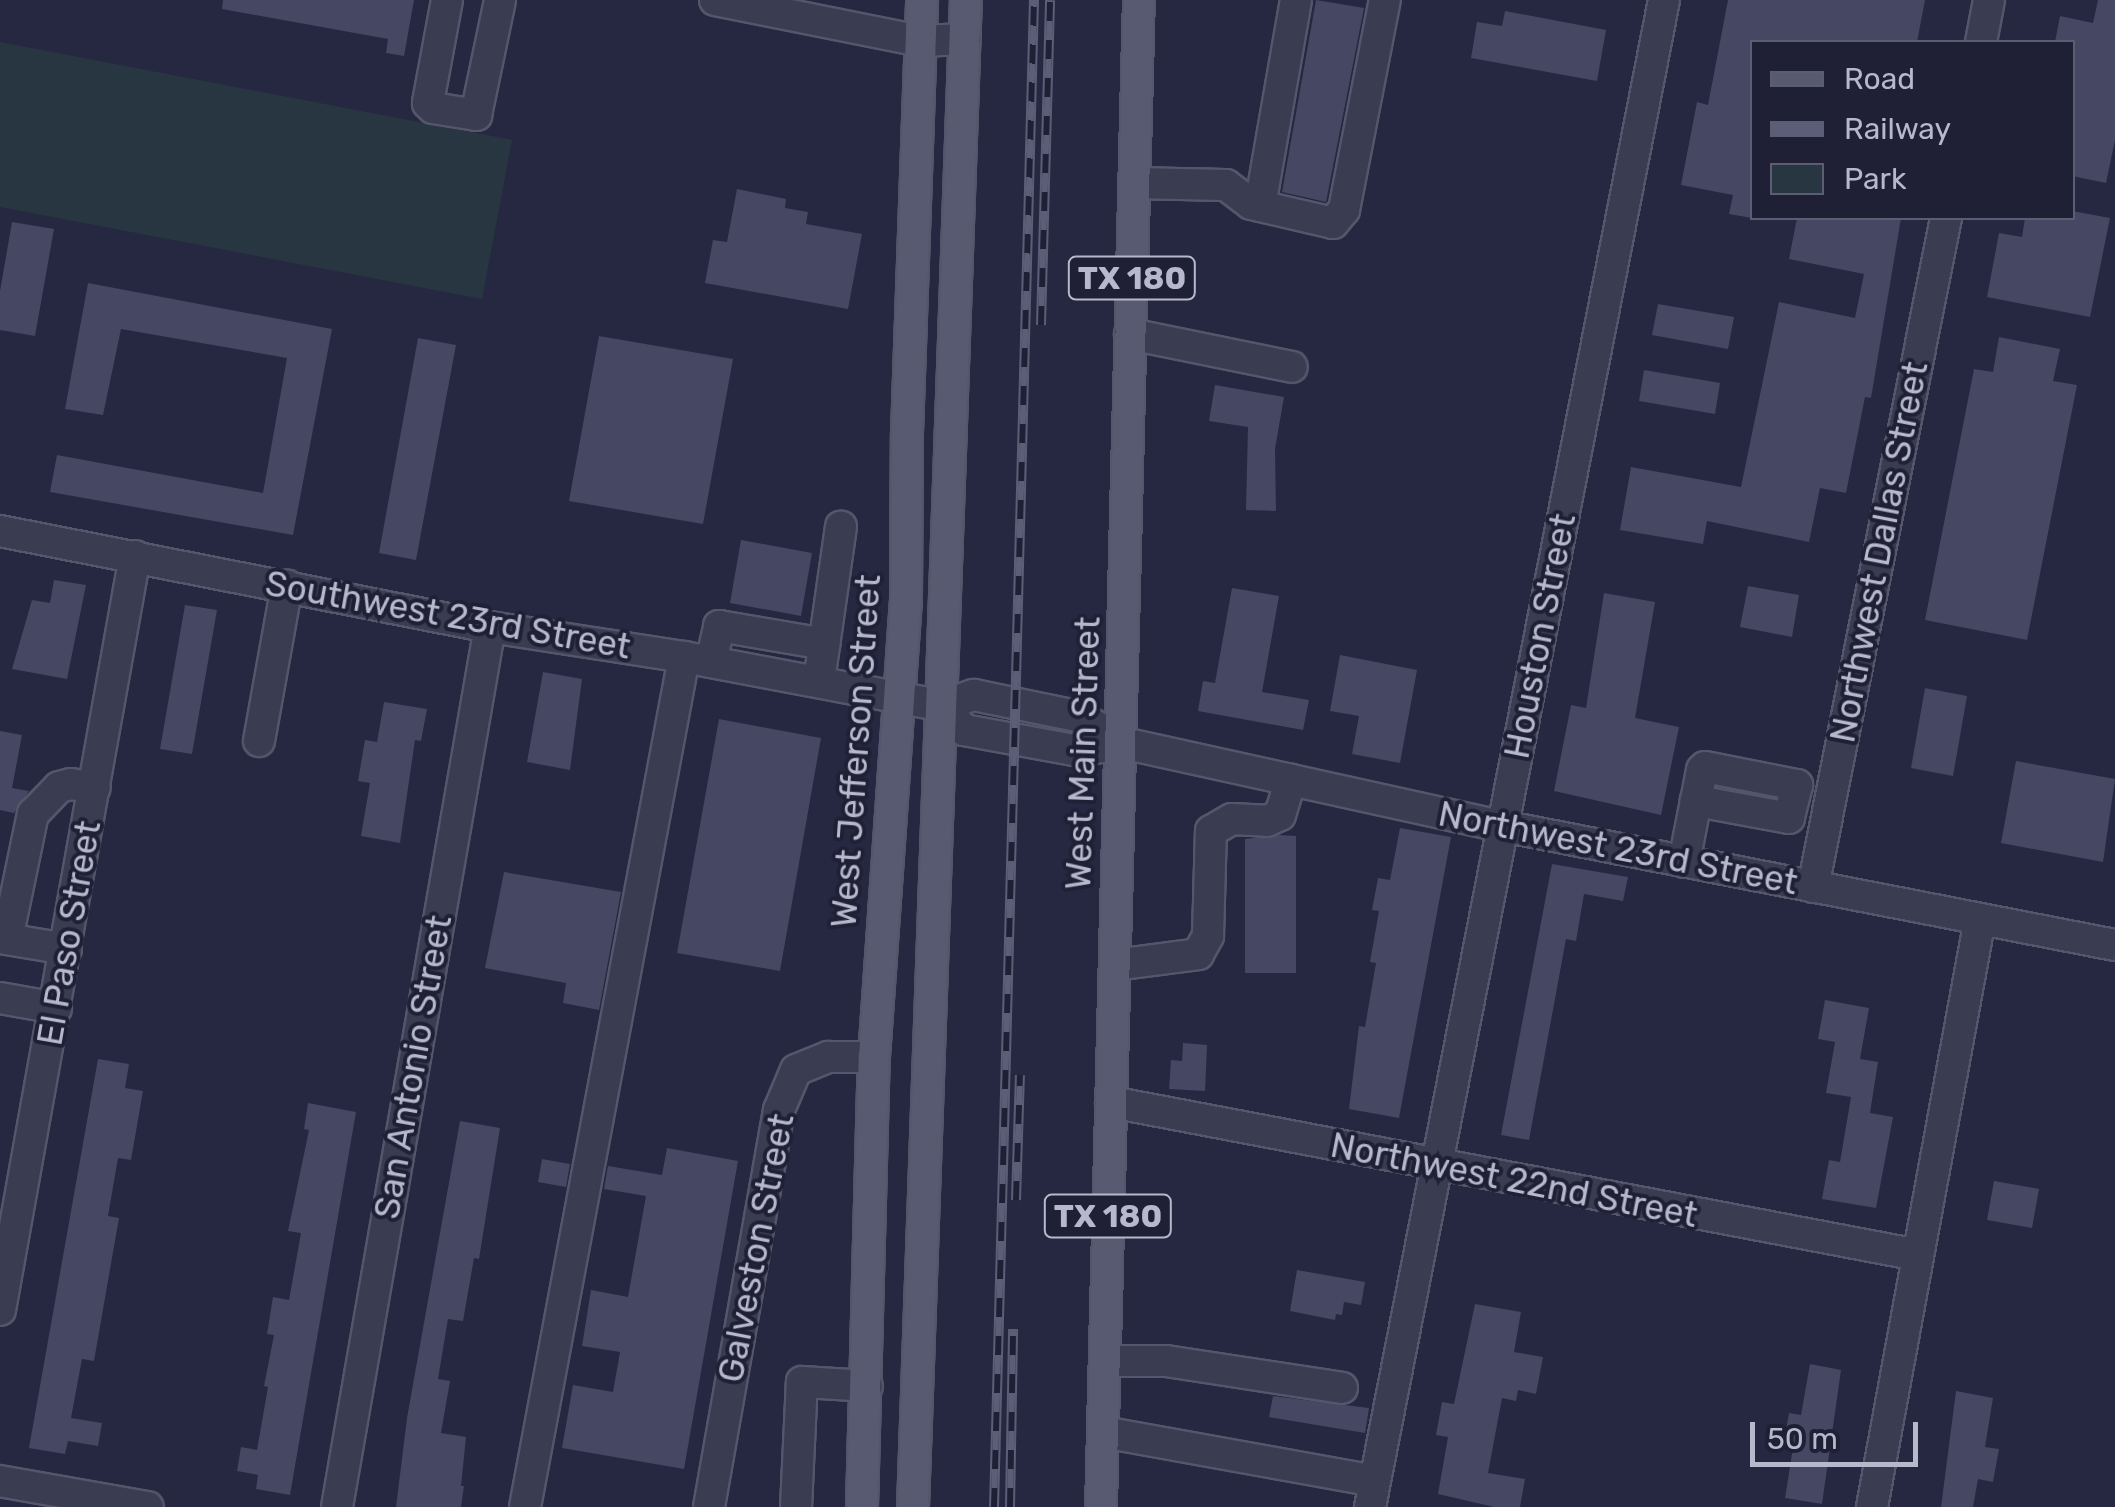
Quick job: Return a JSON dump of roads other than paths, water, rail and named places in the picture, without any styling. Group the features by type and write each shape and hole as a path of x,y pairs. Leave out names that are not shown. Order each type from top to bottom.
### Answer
{"main road":[{"name":"West Jefferson Street","path":"862,1507 874,1057 896,695 906,600 922,0"},
{"path":"913,1507 966,0"},
{"name":"West Main Street","path":"1101,1507 1123,742 1138,0"},
{"path":"910,358 954,356"}],"street":[{"path":"447,0 428,103 433,108 476,115 500,0"},
{"path":"715,0 922,41 964,39"},
{"path":"1260,206 1296,0"},
{"path":"1134,183 1226,185 1260,206 1332,223 1344,210 1385,0"},
{"name":"Houston Street","path":"1372,1494 1664,0"},
{"path":"1981,40 1989,0"},
{"name":"Northwest Dallas Street","path":"1813,887 1946,220"},
{"path":"1130,334 1292,367"},
{"path":"819,681 841,527"},
{"name":"Southwest 23rd Street","path":"0,531 490,627 896,695"},
{"name":"El Paso Street","path":"0,1310 134,556"},
{"path":"258,741 287,586"},
{"path":"526,1507 698,660 719,626 824,644"},
{"name":"San Antonio Street","path":"336,1507 490,627"},
{"name":"Northwest 23rd Street","path":"896,695 944,706 974,695 1081,716 1123,742 1291,780 1502,826 2115,945"},
{"path":"1115,965 1198,954 1208,936 1211,831 1232,819 1267,821 1280,815 1291,780"},
{"path":"66,949 4,938 33,814 59,788 71,784 95,788"},
{"path":"1684,862 1696,801"},
{"path":"1872,1507 1980,920"},
{"path":"0,998 56,1008"},
{"name":"Galveston Street","path":"709,1507 779,1110 796,1070 828,1057 874,1057"},
{"name":"Northwest 22nd Street","path":"1111,1102 1918,1255"},
{"path":"1105,1361 1166,1360 1342,1388"},
{"path":"796,1507 802,1382 867,1386"},
{"path":"1103,1432 1372,1494"},
{"path":"0,1481 148,1507"}],"railway":[{"path":"994,1507 1034,0"},
{"path":"1041,325 1050,0"},
{"path":"1016,1200 1020,1075"},
{"path":"1010,1507 1013,1329"}]}
